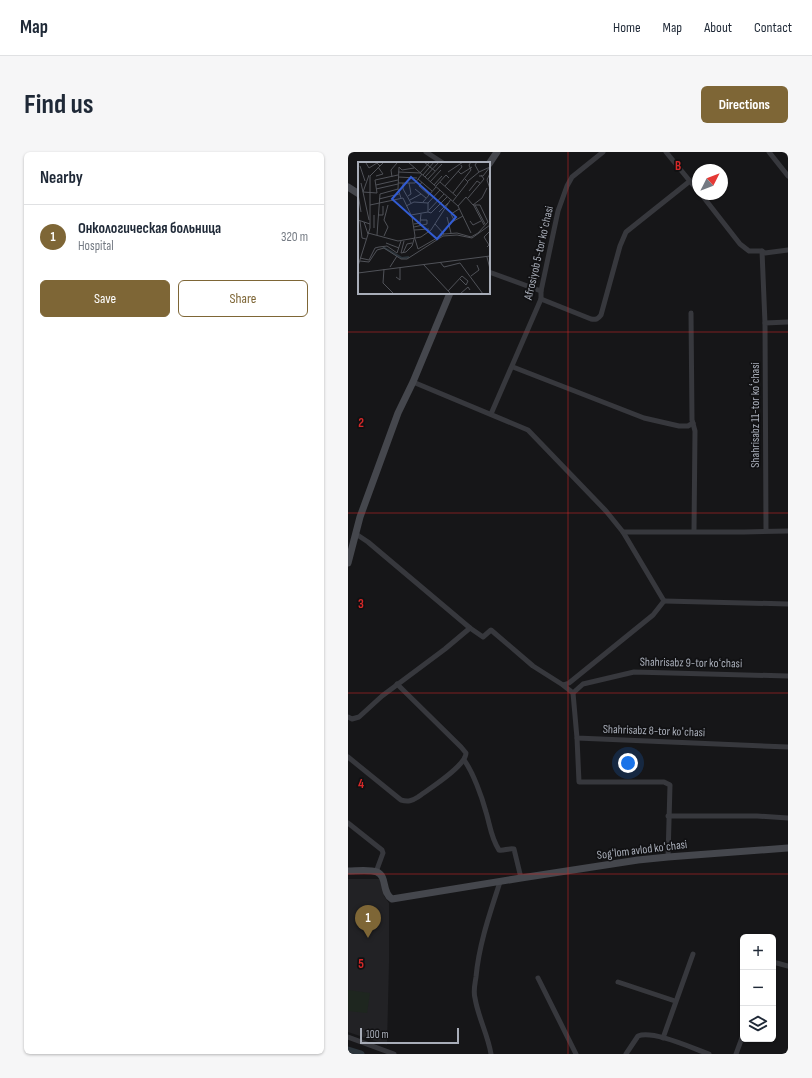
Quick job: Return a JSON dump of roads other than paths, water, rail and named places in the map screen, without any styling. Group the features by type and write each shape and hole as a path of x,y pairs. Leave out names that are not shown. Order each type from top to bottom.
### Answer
{"street":[{"path":"426,152 441,162"},
{"path":"490,162 497,152"},
{"name":"Afrosiyob 5-tor koʻchasi","path":"491,414 513,367 541,299 541,292 558,211 567,186 572,177 603,152"},
{"path":"666,152 692,184"},
{"path":"769,152 788,176"},
{"path":"541,299 591,319 595,320 599,318 620,246 626,232 690,181"},
{"path":"348,187 358,193"},
{"path":"706,200 740,244 749,251 762,251 765,253 788,250"},
{"name":"Shahrisabz 11-tor koʻchasi","path":"762,251 765,323 766,531"},
{"path":"490,272 541,292"},
{"path":"348,563 362,510 398,413 413,382 450,294"},
{"path":"691,312 692,420 695,431 694,531"},
{"path":"765,323 788,322"},
{"path":"513,367 644,418 679,426 688,426 693,424"},
{"path":"413,382 528,430 606,511 624,532 664,601"},
{"path":"624,532 788,531"},
{"path":"356,534 470,628 483,637 491,630 533,666 573,693 579,782 606,781 667,783 670,788 668,857"},
{"path":"664,601 788,604"},
{"path":"563,685 569,683 653,615 664,601"},
{"path":"348,717 352,718 360,716 397,684 445,649 470,628"},
{"name":"Shahrisabz 9-tor koʻchasi","path":"573,693 583,684 634,672 788,676"},
{"path":"348,757 401,800 407,802 418,797 459,767 464,760 466,753 461,747 397,684"},
{"name":"Shahrisabz 8-tor koʻchasi","path":"577,738 788,746"},
{"path":"464,760 469,767 486,810 494,843 499,850 503,851 510,848 514,849 521,878"},
{"path":"668,816 757,816 788,818"},
{"path":"348,823 382,850 383,853 376,872 348,871"},
{"name":"Sogʻlom avlod koʻchasi","path":"376,872 380,874 383,879 386,892 392,899 521,878 668,857 788,848"},
{"path":"491,1054 489,1040 474,997 474,988 478,955 500,882"},
{"path":"663,1038 693,954"},
{"path":"776,963 788,966"},
{"path":"538,978 576,1054"},
{"path":"618,982 675,1001"},
{"path":"626,1054 638,1036 647,1035 663,1038 708,1054"},
{"path":"348,1037 394,1054"},
{"path":"736,1054 740,1042"}],"waterway":[{"path":"348,1050 361,1054"}],"place":[{"name":"Онкологическая больница","path":"368,938"}]}
